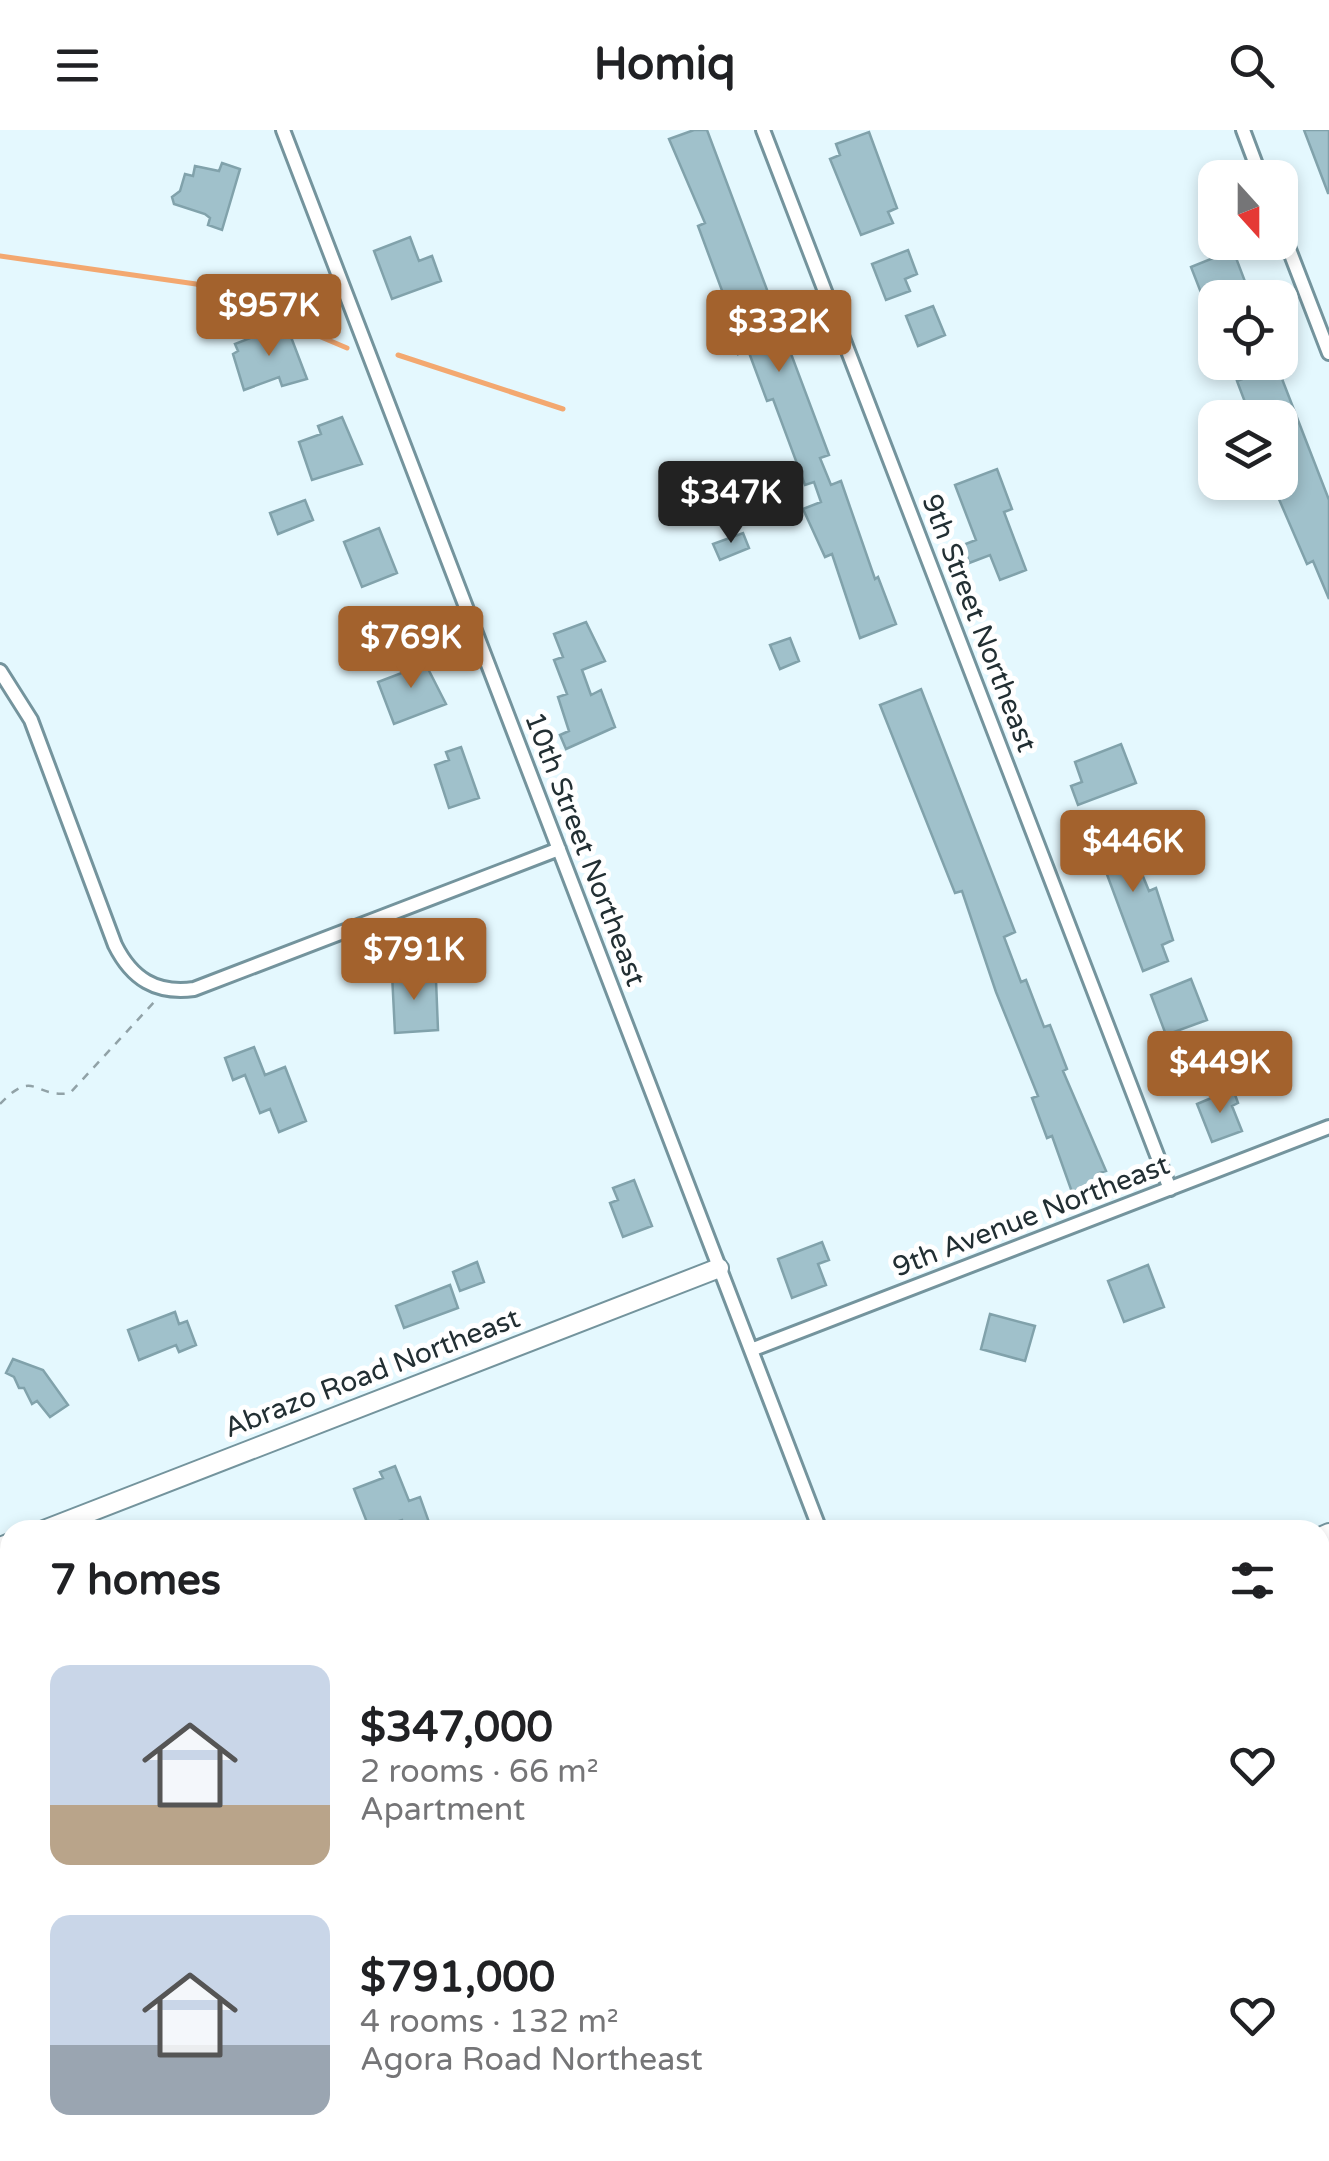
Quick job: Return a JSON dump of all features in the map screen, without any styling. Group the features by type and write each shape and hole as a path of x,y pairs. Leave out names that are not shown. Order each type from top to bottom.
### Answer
{"street":[{"name":"10th Street Northeast","path":"283,130 816,1520"},
{"name":"9th Street Northeast","path":"763,130 1170,1190"},
{"path":"1243,130 1255,160"},
{"path":"1293,260 1329,353"},
{"path":"0,671 31,720 115,945 134,974 162,990 194,989 559,849"},
{"name":"9th Avenue Northeast","path":"751,1350 1329,1127"},
{"name":"Abrazo Road Northeast","path":"70,1520 720,1268"}],"path":[{"path":"0,1104 16,1086 24,1084 70,1093 99,1065 117,1038 144,1015 162,990"}],"building":[{"path":"707,130 829,455 820,458 831,485 841,481 875,579 878,577 896,624 860,638 832,554 825,557 803,509 821,502 814,482 805,485 773,399 767,401 748,350 738,354 723,315 730,312 698,226 705,223 669,139"},
{"path":"1304,130 1329,130 1329,193 1328,193"},
{"path":"869,132 897,208 888,212 893,223 861,235 830,159 840,155 836,144"},
{"path":"222,163 240,169 222,230 208,225 210,218 205,214 174,204 172,197 180,191 185,174 193,176 195,166 219,171"},
{"path":"410,237 419,261 432,256 441,281 392,299 374,251"},
{"path":"908,250 917,274 905,279 910,291 886,300 872,264"},
{"path":"1208,260 1237,260 1244,280 1198,280 1198,285 1191,267"},
{"path":"933,306 945,335 918,346 906,316"},
{"path":"286,324 307,379 282,386 279,377 244,390 233,354 238,351 235,344"},
{"path":"1282,380 1290,400 1244,400 1237,381"},
{"path":"342,417 362,464 312,480 299,442 321,434 318,426"},
{"path":"1298,420 1329,500 1329,599 1313,561 1307,564 1279,500 1298,500"},
{"path":"997,469 1012,509 1004,512 1026,570 1000,580 990,555 969,563 963,545 976,540 955,485"},
{"path":"305,500 313,520 278,534 270,513"},
{"path":"379,528 397,573 362,587 344,542"},
{"path":"743,533 749,548 720,560 713,544"},
{"path":"586,622 605,661 582,670 591,695 601,690 615,727 566,749 560,735 569,731 558,697 567,694 554,660 563,657 554,634"},
{"path":"790,638 799,661 780,669 770,645"},
{"path":"421,655 446,704 394,724 378,682 407,671 403,662"},
{"path":"921,689 1015,932 1004,937 1021,982 1026,980 1044,1027 1050,1025 1067,1069 1063,1071 1106,1171 1099,1173 1103,1184 1073,1195 1052,1136 1047,1138 1032,1098 1038,1096 996,992 962,891 955,893 880,705"},
{"path":"1121,744 1136,783 1078,805 1071,786 1082,782 1075,762"},
{"path":"461,747 479,798 449,808 435,765 449,760 446,752"},
{"path":"1119,818 1149,891 1156,888 1173,940 1162,945 1168,961 1143,971 1090,829"},
{"path":"422,973 423,981 436,980 438,1030 395,1033 392,974"},
{"path":"1191,979 1207,1020 1166,1035 1151,995"},
{"path":"254,1047 265,1075 285,1067 306,1121 279,1132 270,1109 260,1113 245,1075 233,1080 225,1058"},
{"path":"1233,1089 1238,1103 1232,1106 1242,1131 1212,1142 1197,1104"},
{"path":"634,1180 652,1226 623,1237 610,1203 618,1200 613,1188"},
{"path":"822,1242 829,1260 818,1264 826,1285 792,1298 778,1259"},
{"path":"477,1262 484,1282 460,1291 453,1272"},
{"path":"1148,1265 1164,1307 1124,1322 1108,1281"},
{"path":"450,1285 458,1308 404,1328 396,1306"},
{"path":"175,1312 179,1324 187,1321 196,1345 179,1352 176,1345 139,1360 128,1330"},
{"path":"990,1314 1035,1326 1025,1361 981,1349"},
{"path":"13,1359 43,1370 68,1405 50,1417 37,1401 32,1404 24,1388 19,1388 14,1377 6,1373"},
{"path":"395,1466 409,1501 420,1497 428,1520 366,1520 354,1489 383,1478 380,1472"}],"waterway":[{"path":"0,256 196,284 347,348"},
{"path":"398,355 563,409"}]}
